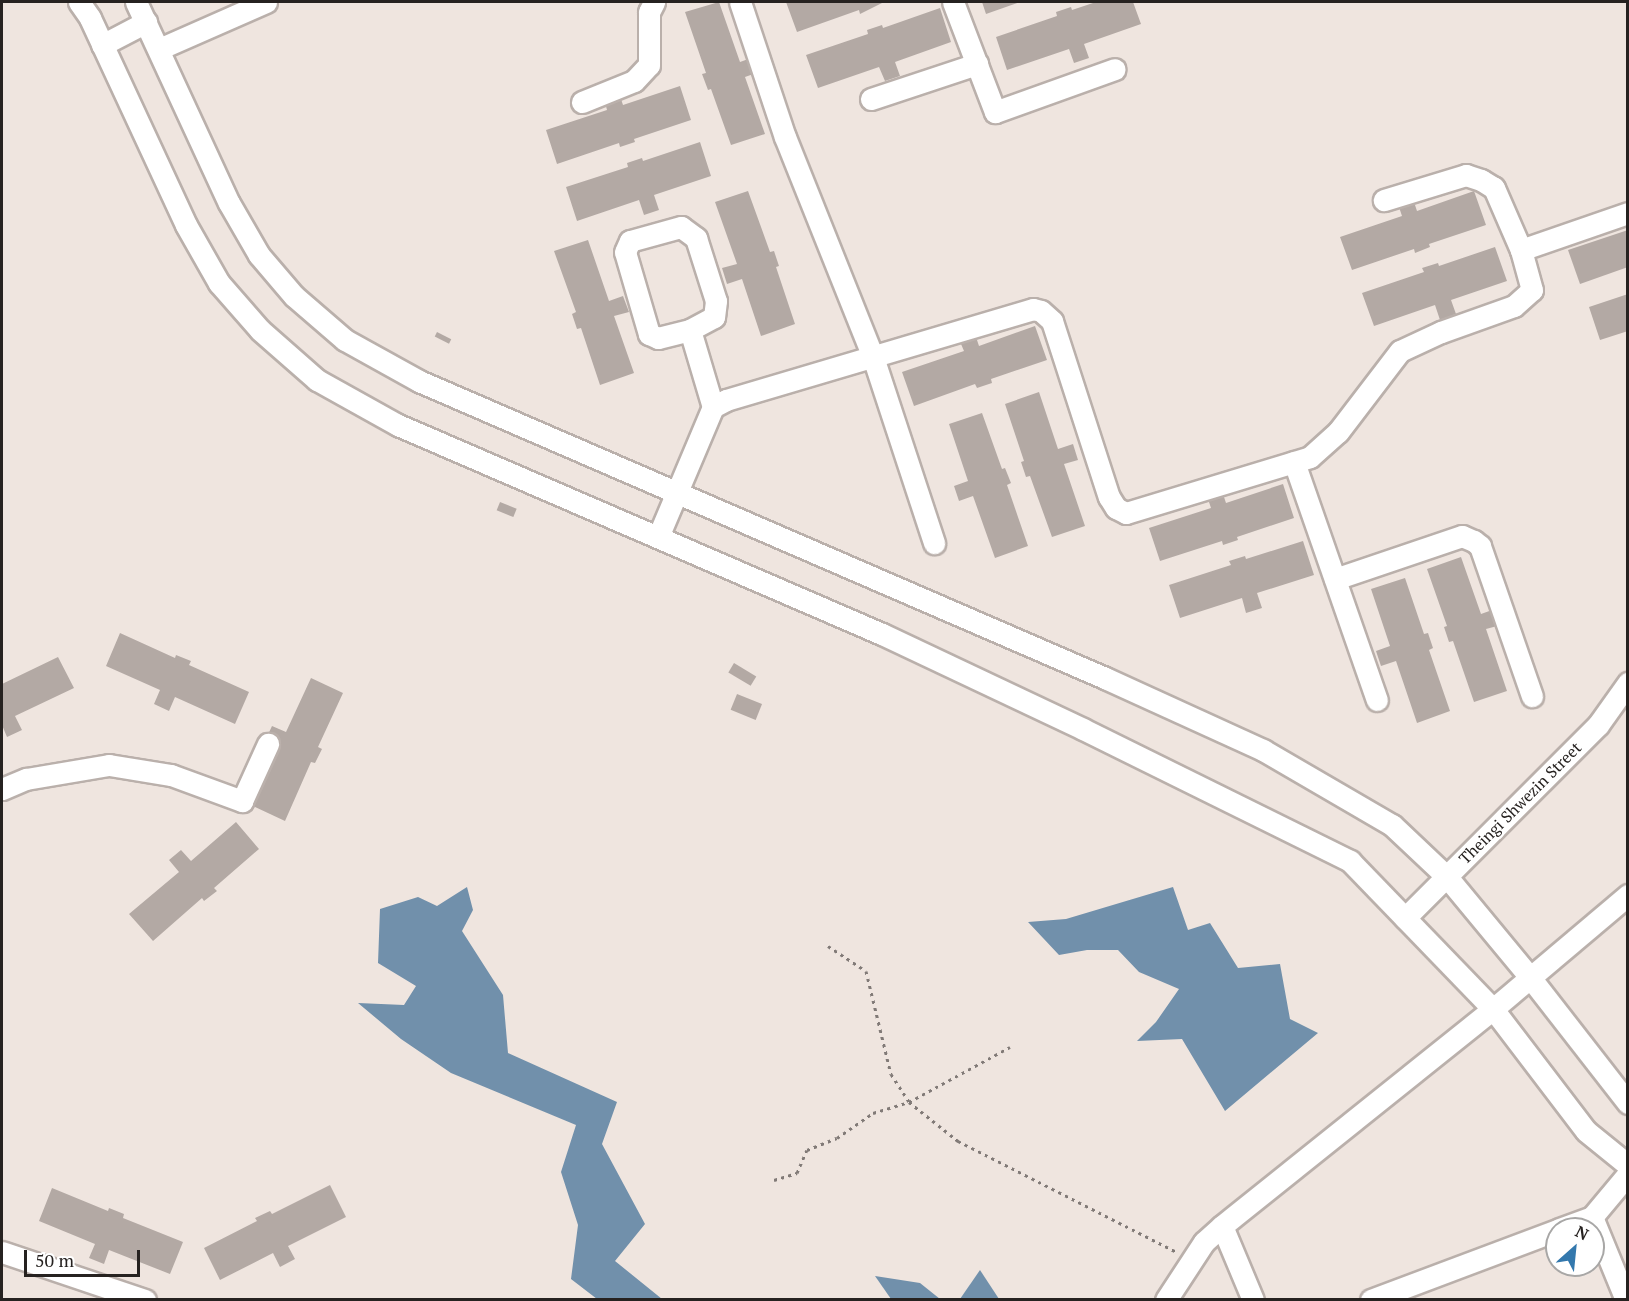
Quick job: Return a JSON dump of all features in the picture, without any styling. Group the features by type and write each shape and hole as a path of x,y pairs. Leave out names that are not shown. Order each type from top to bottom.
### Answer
{"street":[{"path":"79,2 102,45 186,225 219,283 260,330 317,380 398,425 893,639 1083,729 1350,861 1492,1009 1586,1131 1628,1165"},
{"path":"136,2 229,203 259,255 294,296 345,340 419,381 1105,678 1263,750 1392,825 1447,877 1529,976 1628,1103"},
{"path":"159,49 265,2"},
{"path":"582,102 634,81 649,65 649,12 654,2"},
{"path":"740,2 785,137 873,357 934,543"},
{"path":"953,2 995,112 1115,69"},
{"path":"102,45 146,22"},
{"path":"871,99 977,64"},
{"path":"658,537 713,407 726,400 1033,309 1041,311 1052,321 1109,497 1116,508 1126,513 1310,457 1338,432 1400,351 1440,332 1514,306 1532,290 1521,250 1494,188 1466,175 1384,201"},
{"path":"1521,250 1628,213"},
{"path":"681,227 696,238 716,301 714,317 690,330 658,338 649,334 625,252 630,241 681,227"},
{"path":"690,330 713,407"},
{"path":"1294,462 1377,700"},
{"path":"1335,579 1462,536 1474,541 1480,546 1532,696"},
{"name":"Theingi Shwezin Street","path":"1405,918 1598,725 1628,683"},
{"path":"2,789 26,779 110,765 171,775 242,801 268,744"},
{"path":"1166,1299 1204,1242 1222,1226 1492,1009 1628,895"},
{"path":"1592,1217 1628,1174"},
{"path":"1222,1226 1252,1299"},
{"path":"1371,1299 1545,1234"},
{"path":"1605,1248 1626,1299"},
{"path":"2,1252 146,1299"}],"path":[{"path":"828,946 866,971 891,1074 909,1102 958,1141 1192,1260"},
{"path":"774,1180 797,1173 807,1150 837,1138 873,1113 909,1102 1010,1047"}],"water":[{"path":"467,887 473,910 462,931 503,995 508,1053 617,1102 602,1144 645,1224 615,1261 662,1299 597,1299 571,1279 578,1225 561,1172 576,1125 451,1073 401,1039 358,1003 404,1005 416,986 378,963 380,909 418,897 437,906"},
{"path":"1173,887 1188,930 1210,923 1238,968 1280,964 1290,1019 1318,1033 1225,1111 1182,1039 1137,1041 1156,1022 1179,989 1139,972 1118,950 1087,950 1059,955 1028,922 1066,919"},
{"path":"980,1270 999,1299 960,1299"},
{"path":"875,1276 920,1283 940,1299 891,1299"}],"building":[{"path":"719,2 740,62 754,57 759,72 745,77 765,134 731,145 711,89 708,90 702,74 706,73 685,12"},
{"path":"786,2 884,2 860,14 859,10 797,32"},
{"path":"982,2 1020,2 986,14"},
{"path":"1096,2 1133,2 1141,24 1084,44 1089,58 1074,63 1069,49 1007,70 996,37 1057,16 1056,12 1071,7 1072,10"},
{"path":"940,8 951,42 895,62 900,76 885,81 879,67 818,88 806,55 868,34 867,30 882,25 883,28"},
{"path":"680,86 691,120 634,139 635,142 620,147 619,143 557,164 546,130 607,110 603,95 618,90 623,105"},
{"path":"700,142 711,176 654,195 659,210 644,215 639,200 577,221 566,187 628,167 627,163 642,158 643,161"},
{"path":"748,191 770,252 774,251 779,266 776,267 795,324 761,336 742,279 727,284 722,268 737,264 715,202"},
{"path":"1474,191 1486,225 1429,244 1430,247 1415,253 1414,249 1352,270 1340,237 1402,216 1397,201 1412,196 1417,211"},
{"path":"1628,230 1628,267 1580,284 1568,250"},
{"path":"588,240 609,301 623,296 629,312 614,316 634,373 600,385 581,328 577,329 572,314 576,312 554,251"},
{"path":"1495,247 1507,281 1451,300 1456,314 1440,320 1435,305 1374,326 1362,293 1424,272 1422,268 1438,263 1439,266"},
{"path":"1628,294 1628,331 1600,340 1589,307"},
{"path":"1035,326 1047,360 991,379 992,383 977,388 975,384 914,406 902,372 964,351 958,337 974,331 979,346"},
{"path":"437,332 451,339 449,344 435,336"},
{"path":"1039,392 1058,449 1073,444 1078,460 1064,464 1085,526 1052,537 1030,476 1026,477 1021,462 1024,461 1005,404"},
{"path":"982,413 1002,469 1005,468 1011,483 1007,485 1028,546 995,558 973,496 959,501 954,486 968,481 949,424"},
{"path":"1283,484 1294,518 1237,537 1238,540 1223,545 1222,541 1160,561 1149,528 1211,508 1206,493 1221,488 1226,503"},
{"path":"500,502 517,509 513,517 497,510"},
{"path":"1303,541 1314,575 1257,593 1262,608 1246,613 1242,598 1180,618 1169,585 1231,565 1229,561 1245,556 1246,559"},
{"path":"1461,557 1481,614 1495,609 1501,625 1486,629 1507,691 1474,702 1453,641 1449,642 1444,627 1447,626 1427,569"},
{"path":"1405,578 1424,634 1428,633 1433,648 1429,650 1450,711 1417,723 1396,661 1381,666 1376,651 1390,646 1371,589"},
{"path":"120,633 175,658 176,655 191,661 189,665 249,692 235,724 175,697 169,711 154,704 160,690 106,666"},
{"path":"58,657 74,688 15,716 22,730 7,737 2,725 2,684"},
{"path":"734,663 756,676 751,686 728,672"},
{"path":"311,678 343,693 318,747 322,749 315,763 311,762 285,821 253,806 279,747 265,741 272,726 286,732"},
{"path":"737,694 762,704 756,720 731,710"},
{"path":"236,822 259,849 214,888 217,891 204,901 202,898 153,941 129,914 179,872 169,860 181,850 191,861"},
{"path":"330,1185 346,1217 288,1246 295,1259 280,1267 273,1253 220,1280 204,1248 257,1221 255,1218 270,1211 272,1214"},
{"path":"52,1188 108,1211 109,1208 124,1214 123,1218 183,1242 170,1274 109,1250 104,1264 89,1258 95,1244 39,1221"}]}
